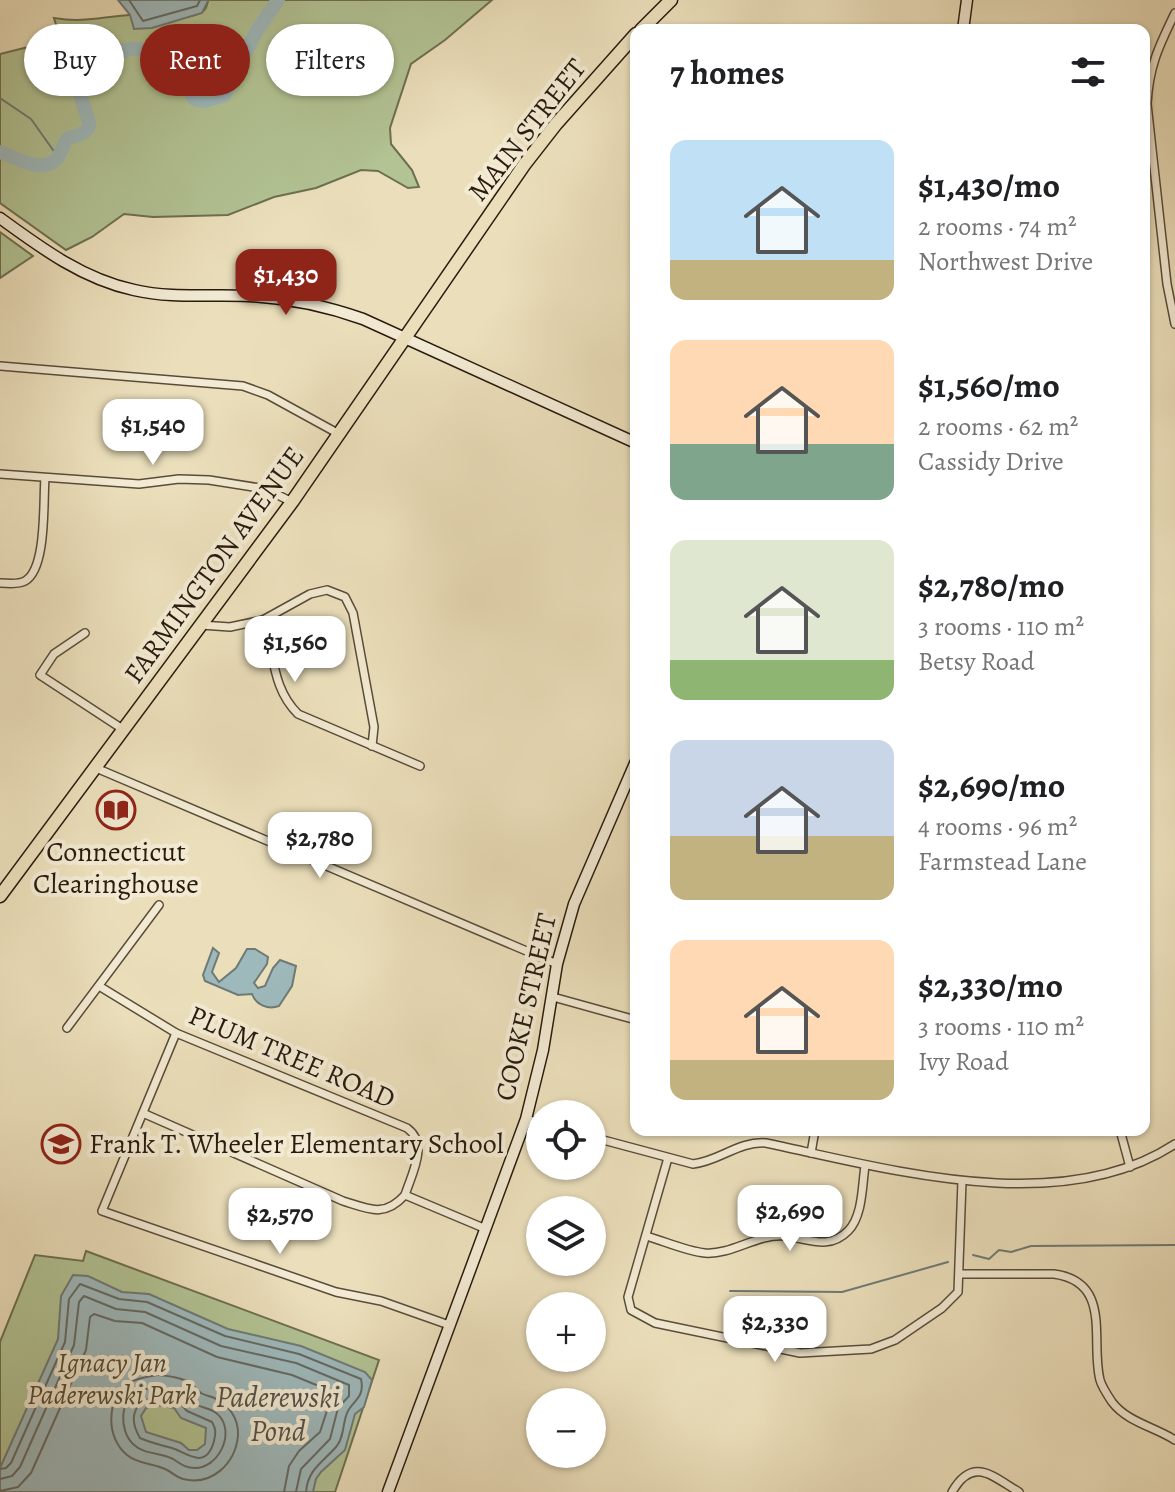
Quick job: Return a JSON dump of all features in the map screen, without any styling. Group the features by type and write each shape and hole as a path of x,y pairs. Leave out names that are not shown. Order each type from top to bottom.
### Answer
{"highway":[{"path":"647,24 671,0"},
{"name":"MAIN STREET","path":"461,258 548,134 630,41"},
{"name":"FARMINGTON AVENUE","path":"0,896 292,502 461,258"}],"main road":[{"path":"964,24 967,0"},
{"path":"0,218 80,270 114,285 149,293 248,296 304,302 363,319 630,440"},
{"name":"COOKE STREET","path":"530,1100 553,997 557,964 574,904 630,775"},
{"name":"COOKE STREET","path":"388,1492 526,1119"}],"street":[{"path":"1150,68 1175,13"},
{"path":"1150,131 1167,284 1175,324"},
{"path":"0,366 229,383 256,389 339,434"},
{"path":"0,474 139,484 179,479 209,480 266,489 292,502"},
{"path":"0,583 19,583 35,573 40,553 45,478"},
{"path":"201,625 230,627 263,620 310,594 327,590 345,597 353,613 374,727 372,746"},
{"path":"263,620 278,684 285,701 298,714 420,766"},
{"path":"85,633 54,654 40,670 40,675 124,730"},
{"path":"96,768 557,964"},
{"path":"67,1028 159,905"},
{"name":"PLUM TREE ROAD","path":"99,986 176,1033 416,1134 419,1148 405,1195"},
{"path":"553,997 630,1018"},
{"path":"176,1033 145,1114 102,1211 336,1292 381,1301 449,1325"},
{"path":"145,1114 369,1210 389,1208 405,1195 486,1229"},
{"path":"811,1153 814,1136"},
{"path":"1122,1136 1130,1167"},
{"path":"606,1141 668,1158 701,1163 755,1142 865,1166 962,1181 1062,1180 1096,1176 1130,1167 1175,1144"},
{"path":"668,1158 628,1297 631,1310 655,1323 800,1353 871,1349 895,1340 942,1308 958,1292 962,1181"},
{"path":"646,1236 706,1253 761,1238 784,1236 820,1244 836,1240 851,1229 858,1213 865,1166"},
{"path":"960,1274 1054,1274 1065,1275 1082,1285 1095,1309 1100,1381 1113,1403 1130,1418 1175,1440"},
{"path":"952,1492 965,1475 977,1471 989,1474 1019,1492"}],"green space":[{"path":"208,0 492,0 411,64 390,128 391,144 412,170 419,187 408,188 378,171 361,170 316,188 274,197 228,215 153,217 124,214 92,237 66,250 0,203 0,54 24,48 24,96 124,96 124,24 56,24 54,18 83,20 129,15 181,17 198,14 206,7"},
{"path":"0,232 33,256 0,278"},
{"name":"Paderewski Pond","path":"86,1251 379,1360 335,1492 0,1492 0,1342 35,1255 83,1261"}],"water":[{"path":"118,0 208,0 202,13 165,24 140,24 140,29 134,29 130,15"},
{"path":"213,948 219,953 212,972 219,982 236,968 247,949 255,949 268,957 267,964 254,983 258,988 265,986 280,960 296,966 292,986 279,1006 263,1006 252,994 238,995 205,981 203,975"},
{"name":"Paderewski Pond","path":"73,1275 88,1276 122,1292 149,1294 228,1329 301,1346 365,1372 372,1380 364,1407 355,1414 345,1450 321,1472 313,1492 0,1492 0,1468 58,1339 61,1296","holes":["157,1405 174,1408 181,1418 206,1428 205,1444 197,1450 189,1450 181,1443 146,1432 141,1416 146,1408"]}],"waterway":[{"path":"0,152 36,165 49,164 57,158 68,138 88,129 80,92 79,66 93,56 130,49 145,50 181,71 194,99 205,101 224,95 256,32 278,0"},
{"path":"0,98 31,119 58,157"},
{"path":"973,1255 989,1259 999,1250 1011,1252 1031,1246 1175,1245"},
{"path":"730,1291 842,1292 948,1262"}],"place":[{"name":"Connecticut Clearinghouse","path":"116,810"},
{"name":"Frank T. Wheeler Elementary School","path":"61,1144"}],"park label":[{"name":"Ignacy Jan Paderewski Park","path":"112,1379"}]}
